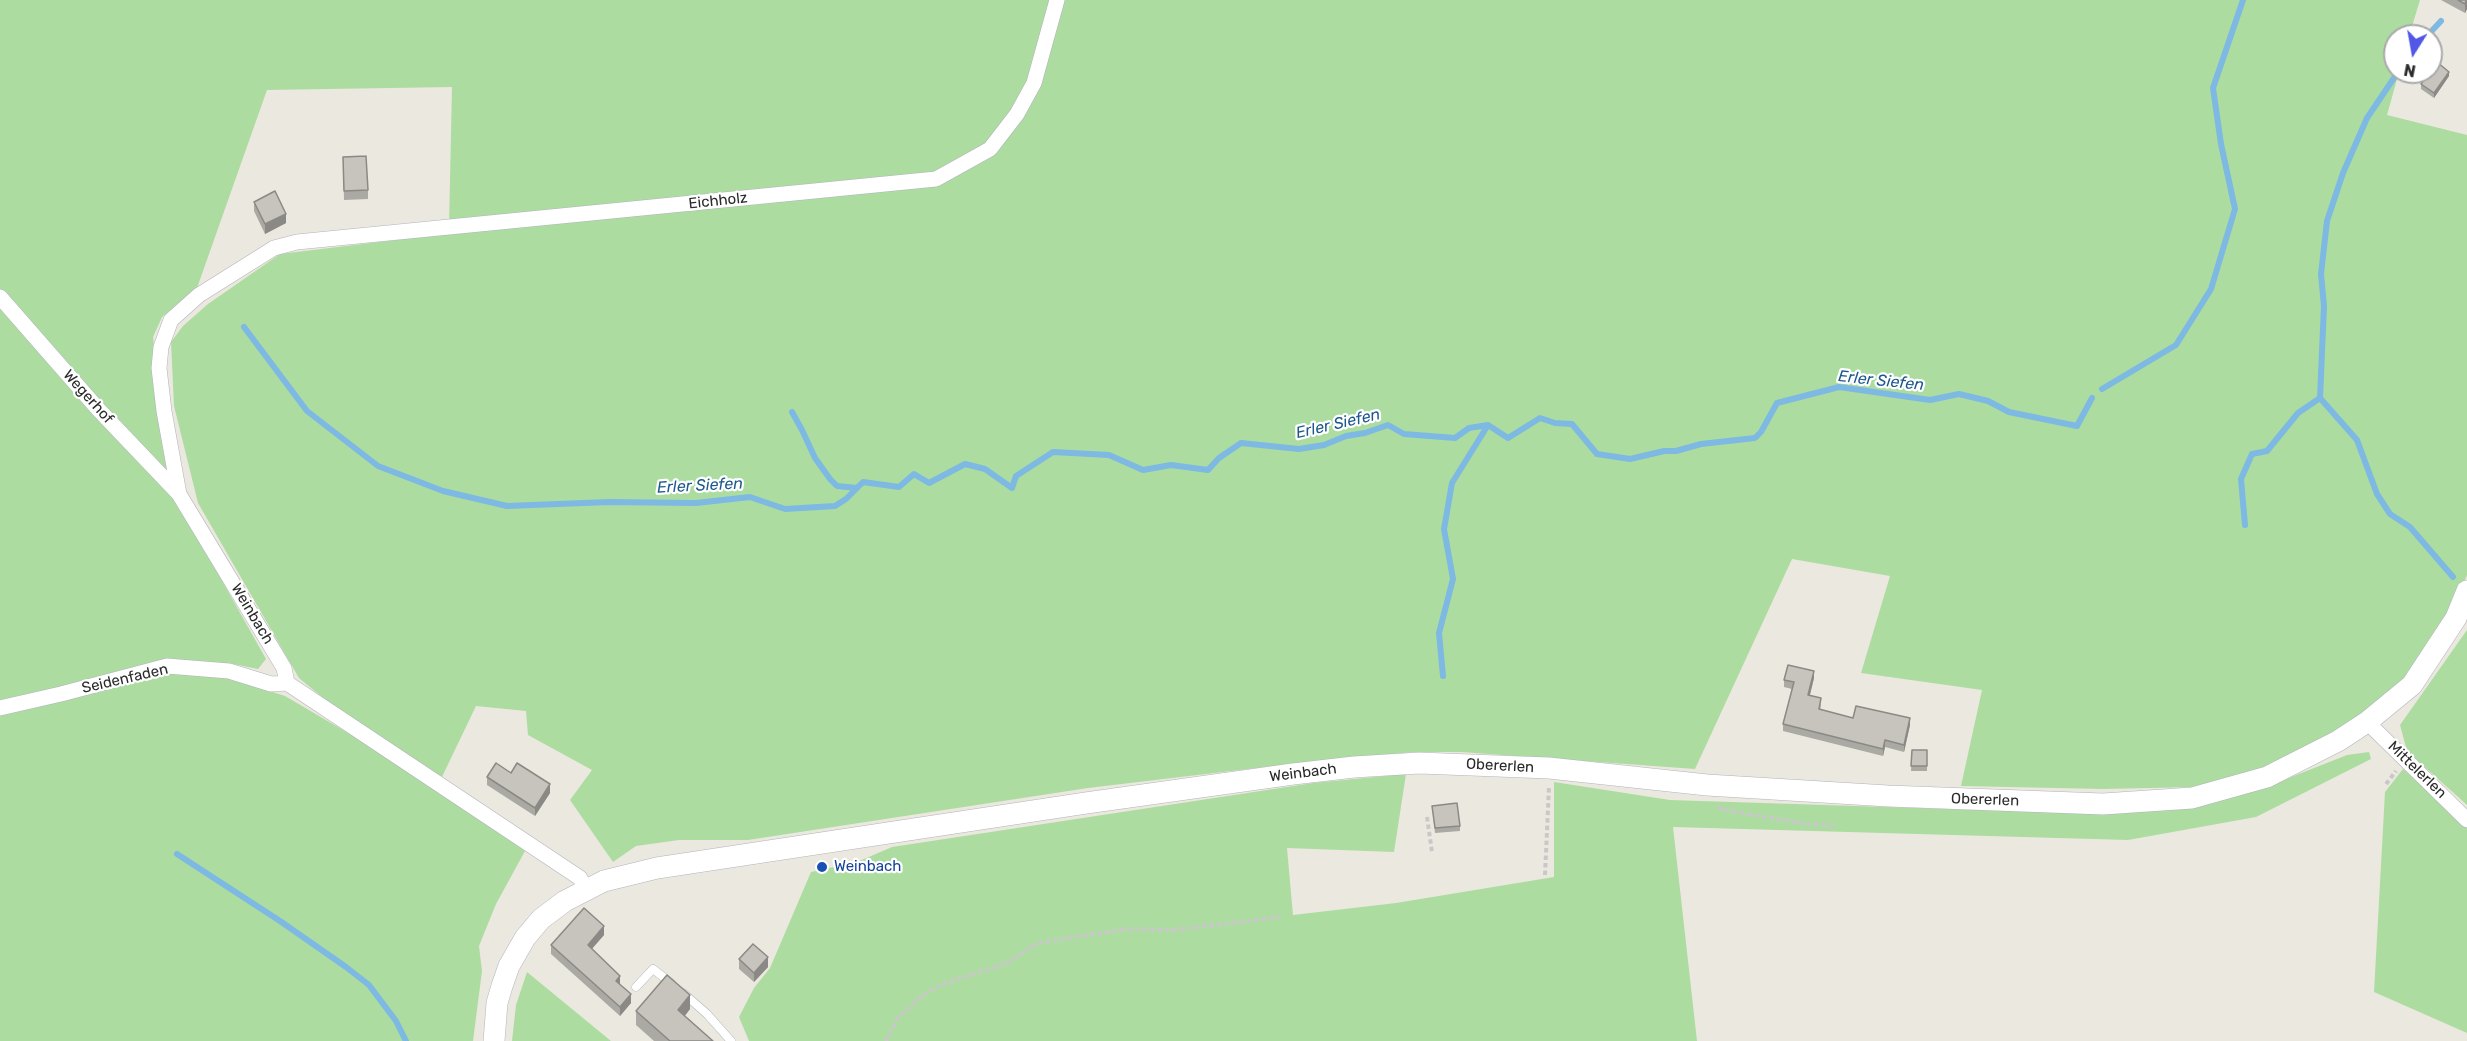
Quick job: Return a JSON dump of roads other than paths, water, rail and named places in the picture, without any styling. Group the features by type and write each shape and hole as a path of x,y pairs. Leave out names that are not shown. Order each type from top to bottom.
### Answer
{"main road":[{"name":"Obererlen","path":"1419,763 1549,768 1707,785 1888,796 2103,804 2192,798 2267,777 2338,741 2367,722 2412,685 2456,618 2467,591"},
{"name":"Weinbach","path":"494,1041 497,1003 508,966 517,951 541,919 565,901 604,881 648,870 783,848 1293,774 1419,763"}],"street":[{"name":"Eichholz","path":"274,248 297,242 936,179 990,149 1017,114 1034,83 1057,0"},
{"name":"Weinbach","path":"274,248 200,295 171,320 164,334 159,368 164,411 179,494 284,668 287,684"},
{"name":"Wegerhof","path":"0,297 98,409 179,494"},
{"name":"Seidenfaden","path":"0,708 167,666 229,671 271,684 287,684"},
{"path":"287,684 580,878 586,890"},
{"name":"Mittelerlen","path":"2367,722 2467,820"}],"lane":[{"path":"636,987 653,969 707,1014 731,1041"}],"waterway":[{"name":"Erler Siefen","path":"2102,389 2176,345 2211,289 2235,209 2221,144 2213,88 2243,0"},
{"path":"2438,24 2441,21"},
{"path":"2245,525 2241,479 2252,454 2267,451 2298,413 2320,398 2324,306 2321,274 2327,221 2343,173 2367,118 2390,84"},
{"name":"Erler Siefen","path":"244,327 307,411 378,466 443,491 507,506 609,502 696,503 750,497 785,509 835,506 846,499 863,482 899,487 914,474 929,483 965,464 985,469 1012,488 1016,476 1053,452 1109,455 1143,470 1171,465 1208,470 1219,458 1241,443 1299,449 1324,445 1346,436 1365,433 1388,425 1404,434 1455,438 1469,428 1488,425 1508,438 1540,418 1555,423 1572,424 1597,454 1630,459 1701,444 1755,438 1761,432 1777,403 1839,387 1930,400 1959,394 1988,401 2009,412 2077,426 2092,398"},
{"path":"2320,398 2357,440 2377,494 2390,514 2410,527 2453,577"},
{"path":"792,412 815,458 830,479 837,486 857,488"},
{"path":"1443,676 1439,633 1453,579 1444,529 1452,483 1488,425"},
{"path":"177,854 280,921 369,985 396,1021 406,1041"}],"place":[{"name":"Weinbach","path":"822,867"}]}
